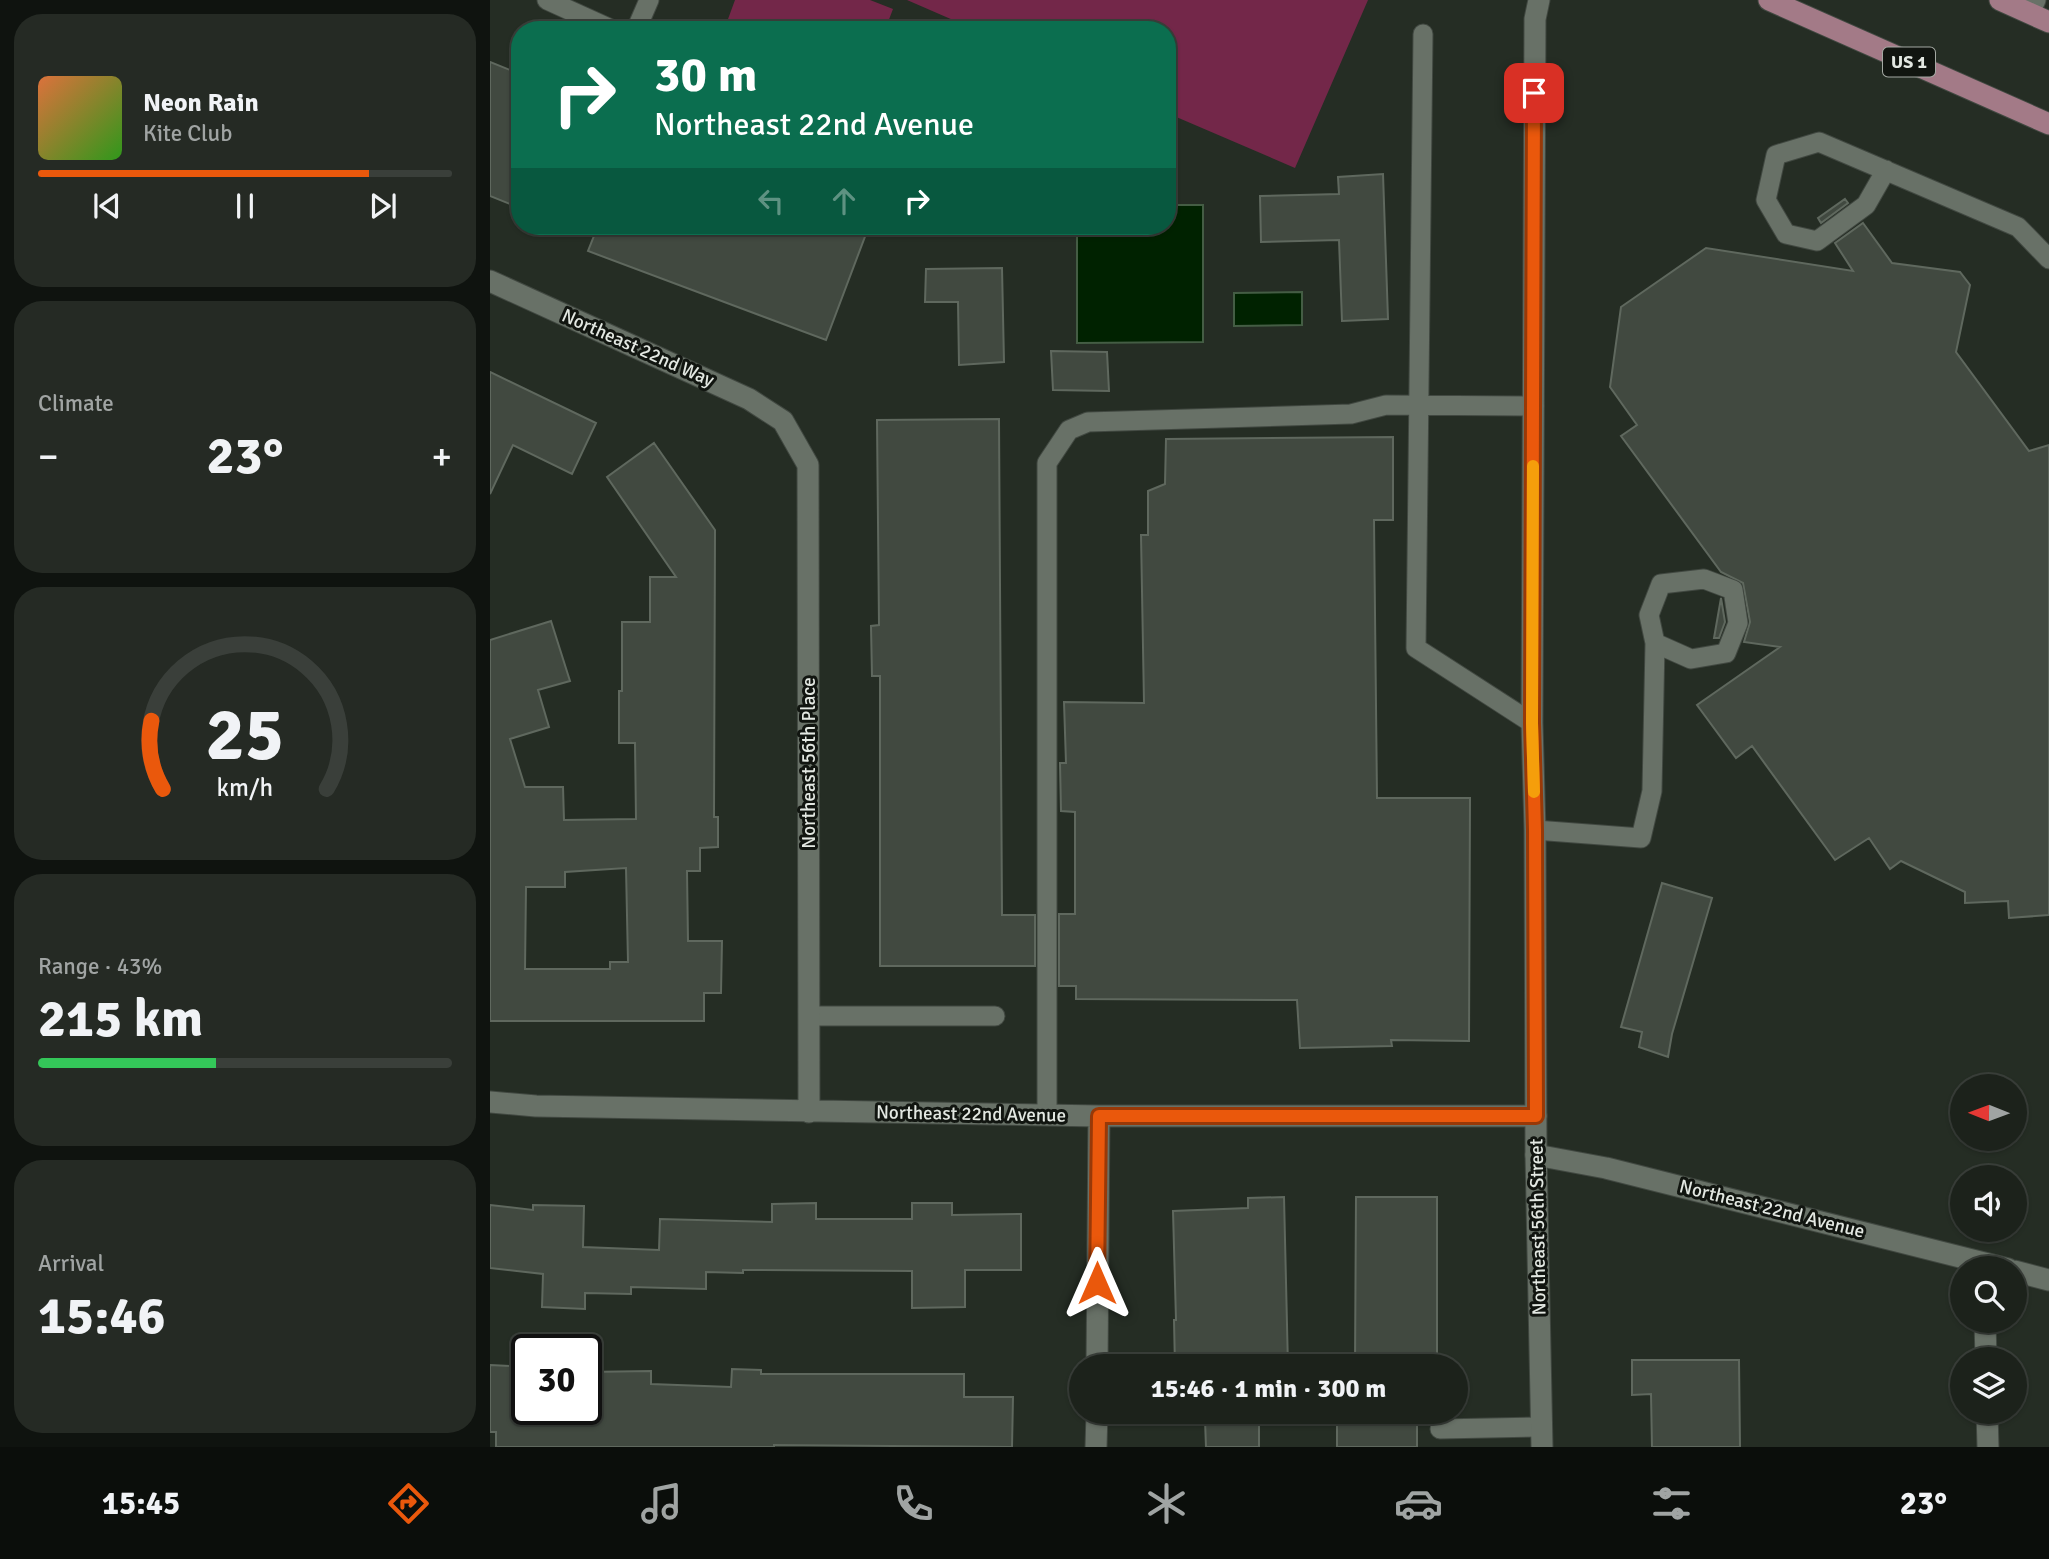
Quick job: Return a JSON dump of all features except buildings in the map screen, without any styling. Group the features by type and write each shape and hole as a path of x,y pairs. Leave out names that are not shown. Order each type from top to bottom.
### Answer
{"main road":[{"name":"US 1","path":"1769,0 2049,124"},
{"path":"2000,0 2038,12"}],"street":[{"name":"Northeast 56th Street","path":"1539,0 1535,19 1533,192 1532,723 1542,1437"},
{"name":"Northeast 22nd Way","path":"490,281 750,399 783,421"},
{"name":"Northeast 56th Place","path":"783,421 808,465 808,1112"},
{"name":"Northeast 22nd Avenue","path":"490,1102 536,1107 1099,1116 1536,1116"},
{"path":"1097,1354 1099,1116"},
{"name":"Northeast 22nd Avenue","path":"1536,1155 1605,1168 1950,1257"},
{"path":"2027,1274 2049,1280"},
{"path":"1096,1447 1097,1424"},
{"path":"1987,1424 1987,1447"}],"lane":[{"path":"547,0 593,21"},
{"path":"640,21 649,0"},
{"path":"1423,34 1416,648 1532,723"},
{"path":"1886,170 1866,205 1817,241 1786,234 1766,200 1776,155 1819,142 1886,170 2018,227 2049,259"},
{"path":"1047,1115 1047,463 1069,430 1088,422 1351,414 1386,405 1534,406"},
{"path":"1535,830 1641,838 1652,791 1655,643 1649,615 1661,584 1704,579 1733,590 1738,623 1726,653 1691,659 1655,643"},
{"path":"809,1016 995,1016"},
{"path":"1440,1429 1542,1437"}],"shaded area":[{"path":"735,0 870,0 893,9 888,21 727,21"},
{"path":"907,0 1368,0 1295,168 1176,117 1176,21 955,21"},
{"path":"1176,205 1203,205 1203,342 1077,343 1077,235 1176,235"},
{"path":"1302,292 1302,325 1234,326 1234,293"}],"slow traffic":[{"path":"1533,466 1534,792"}],"route":[{"path":"1097,1283 1099,1116 1536,1116 1532,723 1534,93"}]}
